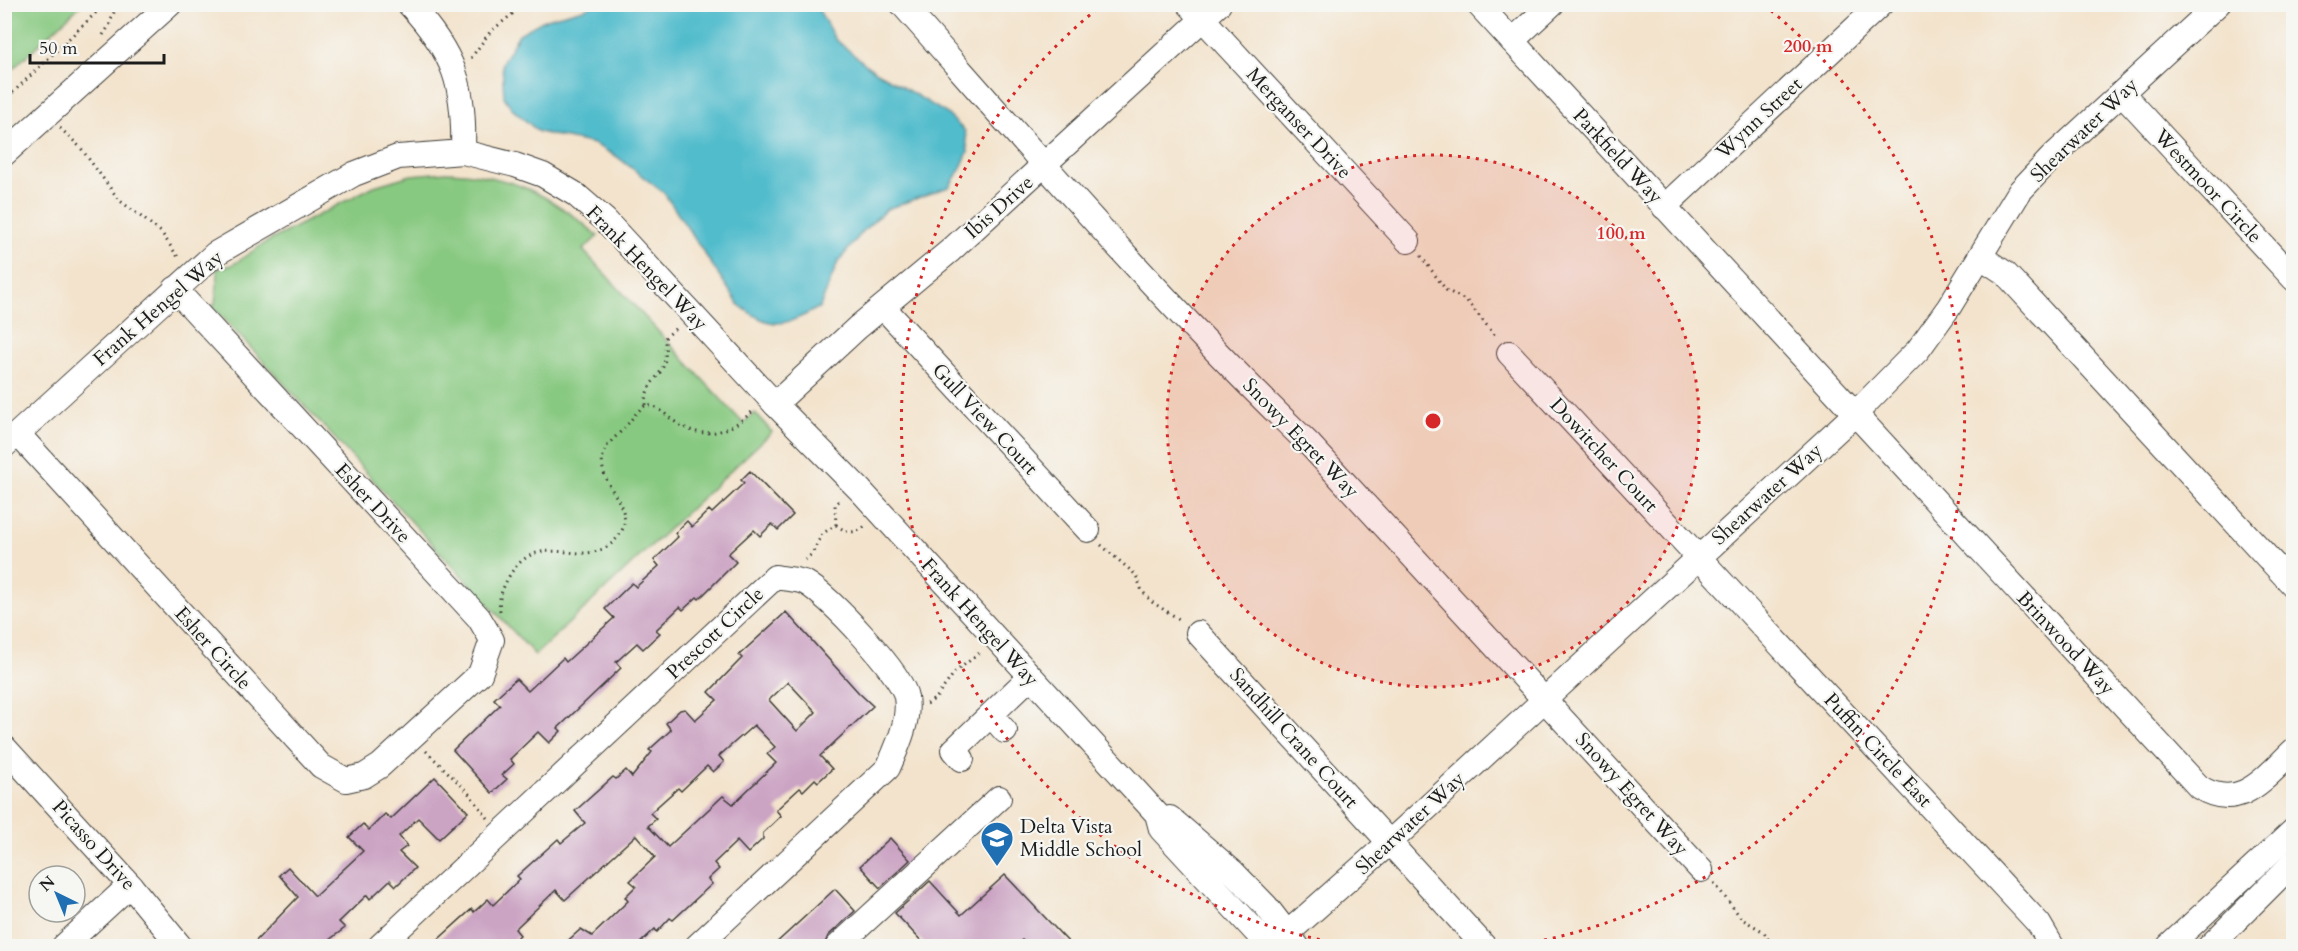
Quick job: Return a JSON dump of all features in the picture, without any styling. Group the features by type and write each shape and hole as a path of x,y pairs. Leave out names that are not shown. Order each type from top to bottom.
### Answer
{"street":[{"path":"4,154 170,4"},
{"path":"409,4 430,27 456,74 463,101 463,152"},
{"name":"Snowy Egret Way","path":"902,4 1044,165 1252,390 1310,445 1701,870"},
{"name":"Parkfield Way","path":"1478,4 1855,414"},
{"path":"1512,41 1552,4"},
{"name":"Wynn Street","path":"1664,207 1881,4"},
{"name":"Shearwater Way","path":"1281,944 1544,698 1855,414 1918,350 1981,257 2020,191 2218,4"},
{"name":"Ibis Drive","path":"775,404 1044,165 1204,9"},
{"name":"Merganser Drive","path":"1204,9 1408,241"},
{"name":"Westmoor Circle","path":"2122,93 2294,279"},
{"name":"Frank Hengel Way","path":"11,440 215,254 354,174 398,157 463,152 543,174 575,194 605,220 775,404 856,485 1156,814 1161,829 1281,944"},
{"path":"1981,257 2005,273 2294,586"},
{"name":"Esher Drive","path":"176,289 479,618 492,640 480,674 420,730"},
{"name":"Gull View Court","path":"883,307 1088,530"},
{"name":"Dowitcher Court","path":"1509,353 1698,557"},
{"name":"Brinwood Way","path":"1855,414 2199,788 2213,796 2226,798 2242,795 2294,750"},
{"name":"Esher Circle","path":"11,440 321,766 346,780 364,776 420,730"},
{"name":"Puffin Circle East","path":"1698,557 2039,924 2052,946"},
{"name":"Prescott Circle","path":"380,946 775,577 796,581"},
{"path":"697,946 888,768 902,733 906,696 889,665 825,597 805,583 796,581"},
{"name":"Sandhill Crane Court","path":"1198,633 1484,946"},
{"path":"962,759 954,750 998,723 1030,677"},
{"name":"Picasso Drive","path":"4,747 130,885 180,946"},
{"path":"838,946 999,798"},
{"path":"2169,946 2294,830"},
{"path":"2210,946 2294,862"},
{"path":"64,946 130,885"}],"path":[{"path":"4,101 105,4"},
{"path":"456,74 490,32 525,4"},
{"path":"47,115 80,147 119,200 161,232 181,261 176,289"},
{"path":"1408,241 1446,290 1467,301 1509,353"},
{"path":"646,405 645,394 650,382 661,371 665,359 665,338 691,314"},
{"path":"501,615 501,593 509,577 531,555 548,550 595,553 613,542 621,531 624,518 622,504 604,480 601,467 606,448 627,425 633,414 646,405 658,407 674,421 694,433 716,434 741,423 756,409 775,404"},
{"path":"836,525 835,505 856,485"},
{"path":"836,525 850,533 859,532 880,512"},
{"path":"796,581 804,561 812,554 822,534 836,525"},
{"path":"1088,530 1108,554 1136,575 1142,591 1152,602 1198,633"},
{"path":"905,709 921,706 936,698 947,679 995,639"},
{"path":"420,730 437,764 461,784 501,833"},
{"path":"1701,870 1742,920 1764,932 1772,946"}],"green space":[{"path":"5,4 81,4 81,5 5,76"},
{"path":"446,172 490,177 509,182 545,198 580,221 598,236 583,250 743,423 755,413 772,432 535,655 212,306 215,304 218,274 216,269 232,265 265,243 374,186 411,175"}],"water":[{"path":"591,5 816,5 835,39 869,67 946,113 965,131 968,152 949,187 887,209 864,230 838,262 820,307 788,322 770,322 761,319 739,305 664,193 616,156 594,144 539,132 513,110 504,97 502,63 519,34 546,19"}],"building":[{"path":"750,471 793,515 778,530 772,524 760,536 754,530 728,554 736,562 699,599 697,597 683,610 680,607 656,630 660,633 643,649 637,643 616,662 621,668 558,728 561,731 549,743 538,732 510,759 514,764 502,775 507,779 492,793 453,750 500,705 494,699 516,679 528,691 563,658 566,662 614,618 605,609 632,583 636,587 659,566 654,560 678,537 675,533 687,521 692,527 709,510 712,513 744,483 741,480"},
{"path":"786,612 873,706 820,756 832,769 818,782 815,779 803,791 800,788 776,810 781,816 763,833 763,839 748,853 737,841 714,863 719,869 708,879 712,884 673,920 670,918 657,932 655,929 637,946 562,946 581,929 592,936 628,901 625,897 636,886 630,881 655,857 636,835 565,900 556,890 515,929 520,935 508,946 431,946 472,909 474,912 488,899 493,905 520,879 517,876 558,839 561,843 585,823 575,811 613,777 616,779 626,770 632,777 652,752 649,750 671,730 666,723 680,710 685,709 695,720 717,700 709,692 742,658 739,655","holes":["788,682 816,712 797,731 769,700","754,725 775,747 767,754 776,763 733,804 723,796 668,847 648,826 656,819 650,813 678,788 681,791 707,766 713,772 724,762 719,756"]},
{"path":"435,777 468,812 439,839 418,818 399,836 407,846 399,852 415,868 396,886 390,880 370,899 367,895 339,922 345,928 321,946 251,946 298,897 279,875 288,867 315,896 363,851 349,837 363,824 369,830 385,814 391,819"},
{"path":"890,838 910,860 880,888 860,866"},
{"path":"1005,875 1072,946 1029,946 1022,940 1015,946 926,946 895,913 930,881 961,915"},
{"path":"835,889 855,911 828,936 824,946 773,946"}],"place":[{"name":"Delta Vista Middle School","path":"997,867"}]}
